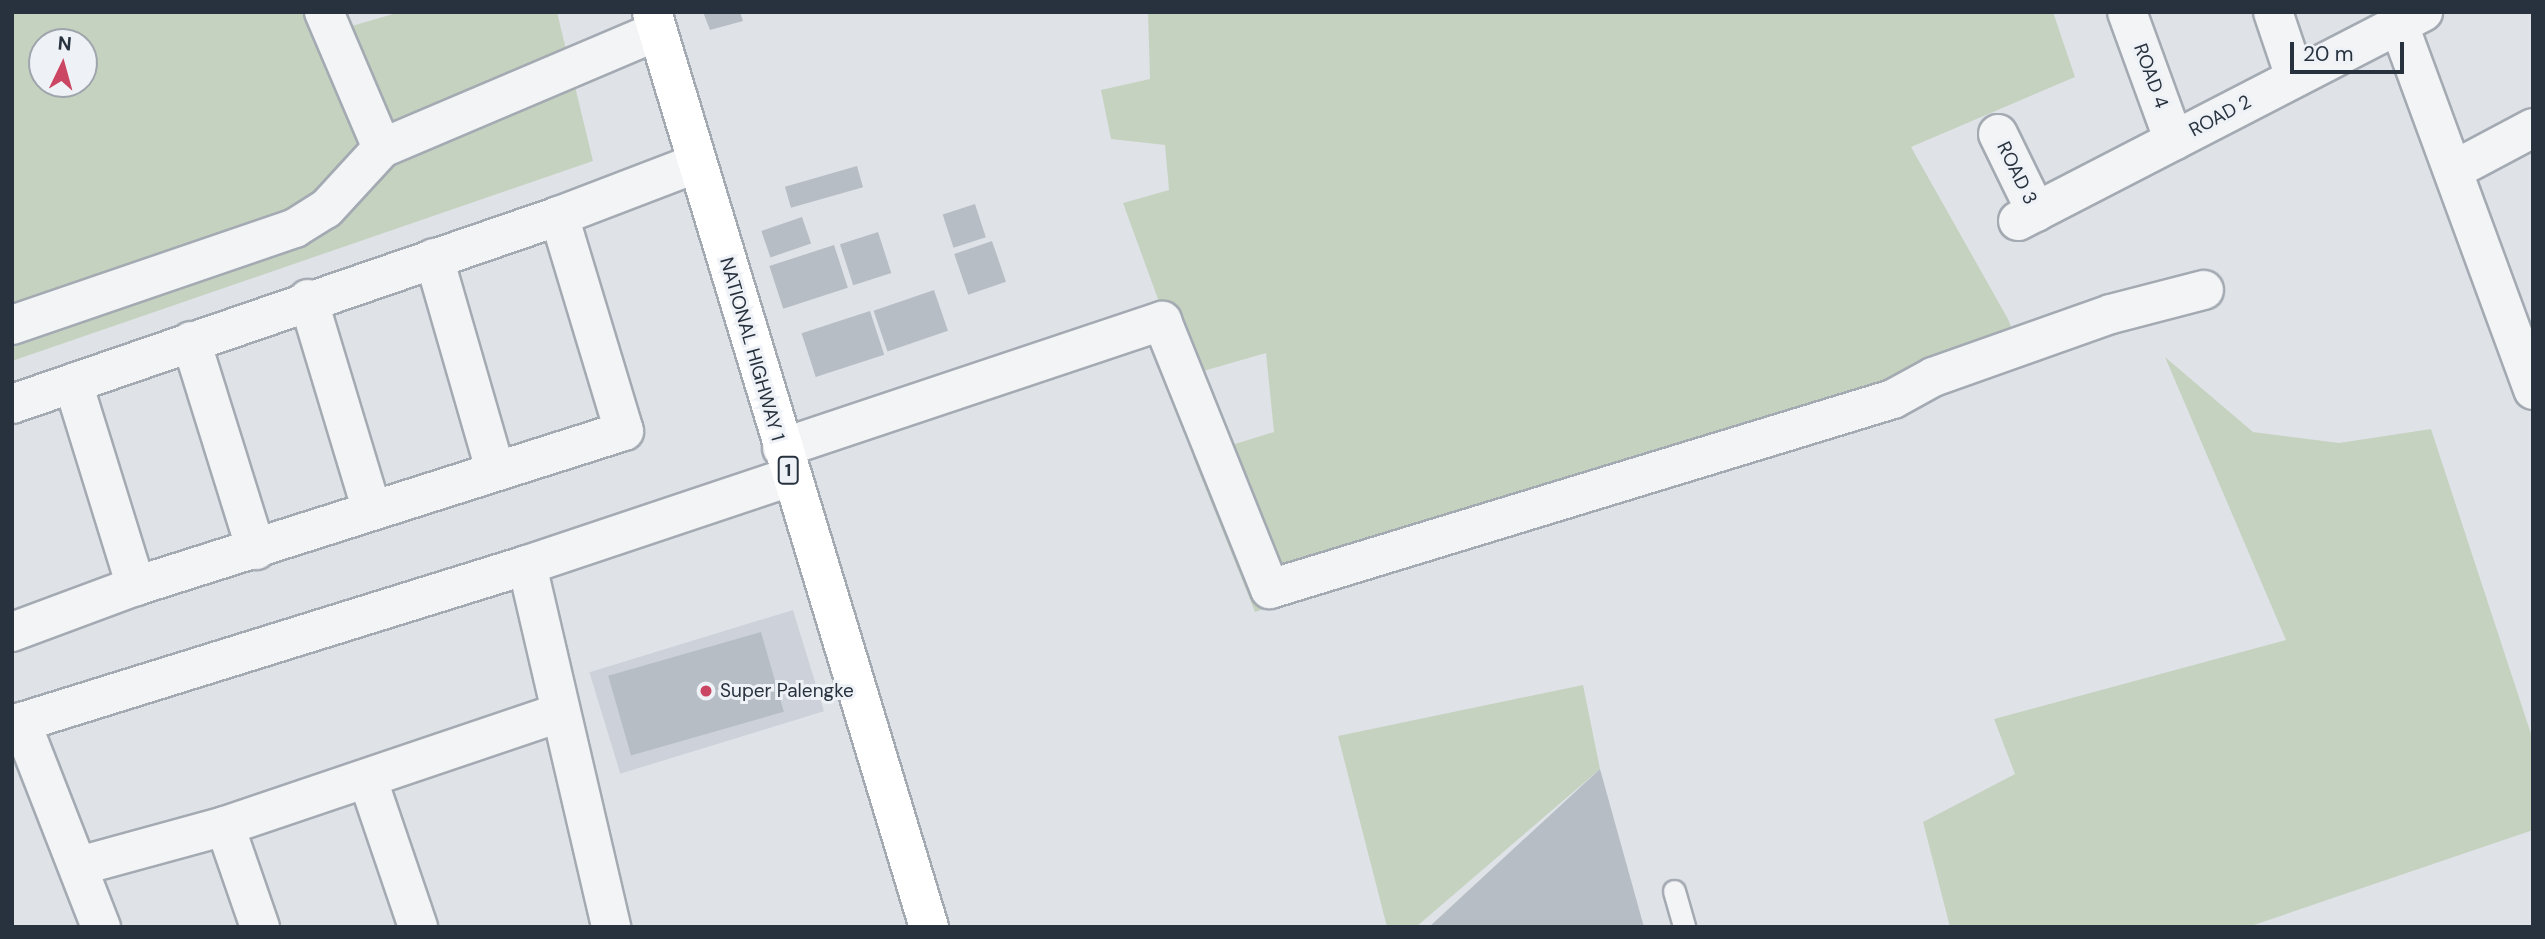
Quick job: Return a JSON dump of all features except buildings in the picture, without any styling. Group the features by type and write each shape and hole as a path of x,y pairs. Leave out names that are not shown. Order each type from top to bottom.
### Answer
{"highway":[{"name":"NATIONAL HIGHWAY 1","path":"655,21 786,463 929,927"}],"street":[{"path":"324,12 382,148"},
{"name":"ROAD 4","path":"2127,12 2174,141"},
{"path":"2273,12 2295,77"},
{"path":"2414,16 2426,92 2533,390"},
{"name":"ROAD 2","path":"2027,217 2414,16"},
{"path":"12,325 295,228 326,209 382,148 655,21"},
{"path":"2454,170 2533,128"},
{"name":"ROAD 3","path":"1998,134 2027,217"},
{"path":"12,404 308,299 559,216 697,163"},
{"path":"13,630 136,586 256,550 495,469 624,431 559,216"},
{"path":"434,258 495,469"},
{"path":"101,927 79,866 17,723 527,565 786,463 1161,321 1270,589 1894,399 1933,377 2111,314 2204,290"},
{"path":"308,299 372,511"},
{"path":"191,341 256,550"},
{"path":"73,383 136,586"},
{"path":"527,565 559,713 611,927"},
{"path":"79,866 225,825 368,780 559,713"},
{"path":"368,780 418,927"},
{"path":"225,825 260,927"}],"lane":[{"path":"1674,891 1684,927"}],"shaded area":[{"name":"Super Palengke","path":"793,610 824,711 620,774 589,672"}],"green space":[{"path":"12,12 340,12 345,28 400,12 557,12 593,161 12,361"},
{"path":"1148,12 2053,12 2075,77 1911,147 2008,319 2021,352 1255,612 1193,457 1274,432 1266,353 1186,376 1123,203 1169,190 1165,145 1111,139 1101,90 1150,79"},
{"path":"2165,357 2253,432 2339,443 2431,429 2533,740 2533,830 2248,927 1950,927 1923,822 2015,774 1994,719 2286,640"},
{"path":"1583,685 1600,769 1416,927 1387,927 1338,736"}],"place":[{"name":"Super Palengke","path":"706,691"}]}
